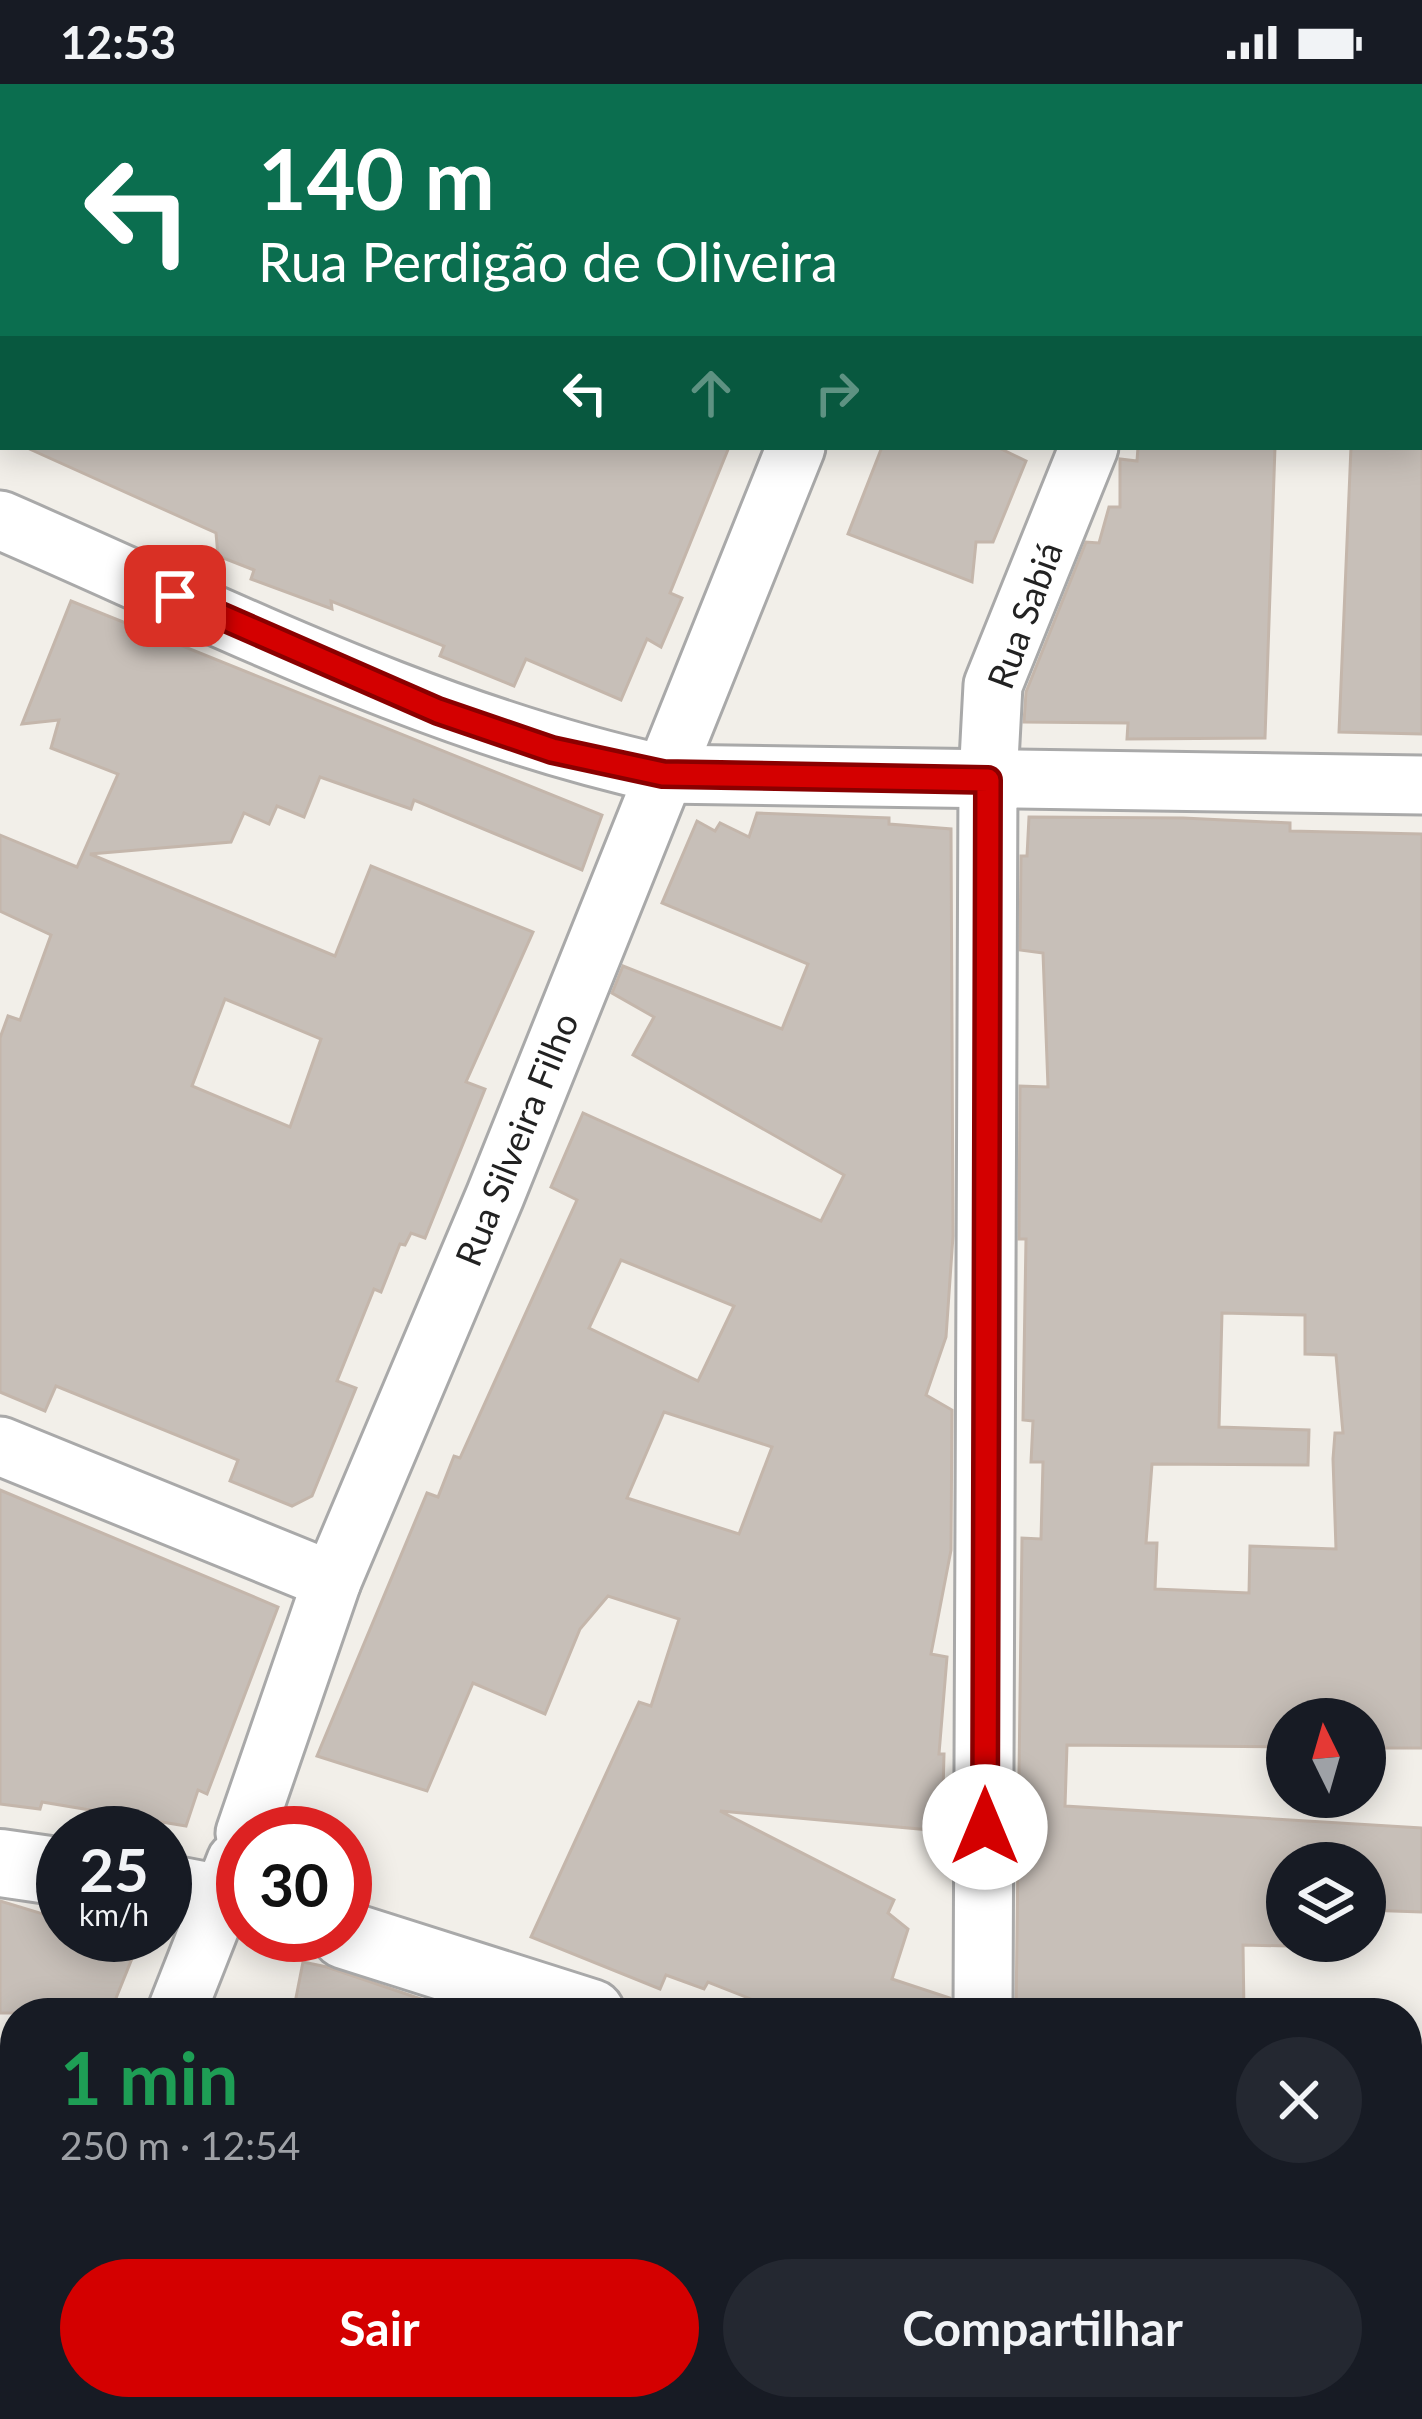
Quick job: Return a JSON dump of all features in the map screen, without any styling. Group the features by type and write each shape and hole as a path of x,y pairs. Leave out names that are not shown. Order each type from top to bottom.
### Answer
{"street":[{"name":"Rua Silveira Filho","path":"248,1806 332,1581 494,1196 795,450"},
{"name":"Rua Sabiá","path":"983,1998 988,780 993,685 1088,450"},
{"path":"0,520 438,711 552,750 663,774 1422,785"},
{"path":"0,1447 332,1581"},
{"path":"0,1863 36,1868"},
{"name":"Rua Silveira Filho","path":"181,1998 216,1896"},
{"path":"372,1944 543,1998"}],"building":[{"path":"32,450 728,450 670,593 682,598 661,647 647,639 621,700 526,659 514,686 440,656 444,646 331,601 332,609 251,579 254,570 218,556 216,533"},
{"path":"881,450 1003,450 1026,461 993,542 976,542 972,582 848,534"},
{"path":"1138,450 1275,450 1265,738 1127,739 1128,723 1024,722 1026,692 1086,542 1099,543 1109,507 1120,507 1120,459 1137,461"},
{"path":"1351,450 1422,450 1422,734 1339,732"},
{"path":"71,601 602,815 582,870 414,800 411,809 320,777 304,817 277,806 269,824 244,813 231,842 90,854 335,956 371,866 533,932 466,1082 485,1089 425,1238 411,1233 405,1245 400,1244 381,1292 374,1289 337,1381 356,1388 312,1496 292,1506 230,1481 238,1460 56,1386 45,1411 0,1392 0,1038 8,1016 20,1020 51,935 0,911 0,835 77,867 118,774 51,748 59,720 22,724","holes":["225,999 321,1039 290,1127 192,1086"]},
{"path":"757,813 889,818 889,824 951,829 953,1236 946,1337 926,1395 952,1410 951,1550 931,1654 947,1657 939,1754 944,1754 942,1831 720,1811 894,1900 888,1913 908,1929 892,1979 950,1998 748,1998 708,1982 704,1989 666,1975 660,1989 531,1937 639,1702 651,1706 679,1619 608,1596 580,1629 545,1714 473,1683 427,1791 317,1756 427,1493 438,1497 454,1456 460,1458 577,1200 551,1187 583,1113 821,1221 844,1175 633,1055 654,1017 612,993 623,966 782,1029 808,964 662,903 697,821 715,831 720,823 749,837","holes":["621,1260 734,1306 698,1381 589,1328","664,1412 772,1447 739,1534 627,1498"]},
{"path":"1029,817 1183,818 1290,823 1290,831 1422,834 1422,1748 1386,1748 1386,1698 1266,1698 1266,1747 1067,1745 1065,1806 1422,1828 1422,1912 1386,1911 1386,1842 1266,1842 1266,1946 1243,1945 1244,1998 1016,1998 1022,1538 1041,1539 1043,1462 1031,1462 1033,1421 1023,1420 1026,1239 1019,1239 1020,1086 1048,1087 1043,953 1020,950 1021,856 1027,856","holes":["1222,1313 1305,1315 1305,1354 1336,1355 1343,1433 1335,1433 1333,1459 1336,1549 1250,1546 1249,1593 1155,1589 1157,1543 1146,1543 1152,1464 1308,1465 1309,1430 1219,1427"]},
{"path":"0,1490 278,1607 207,1794 198,1790 192,1808 42,1802 36,1808 0,1804"},
{"path":"0,1901 36,1912 36,1962 131,1962 116,1998 0,1998"},
{"path":"303,1962 418,1998 296,1998"}],"route":[{"path":"175,596 438,711 552,750 663,774 988,780 985,1827"}]}
